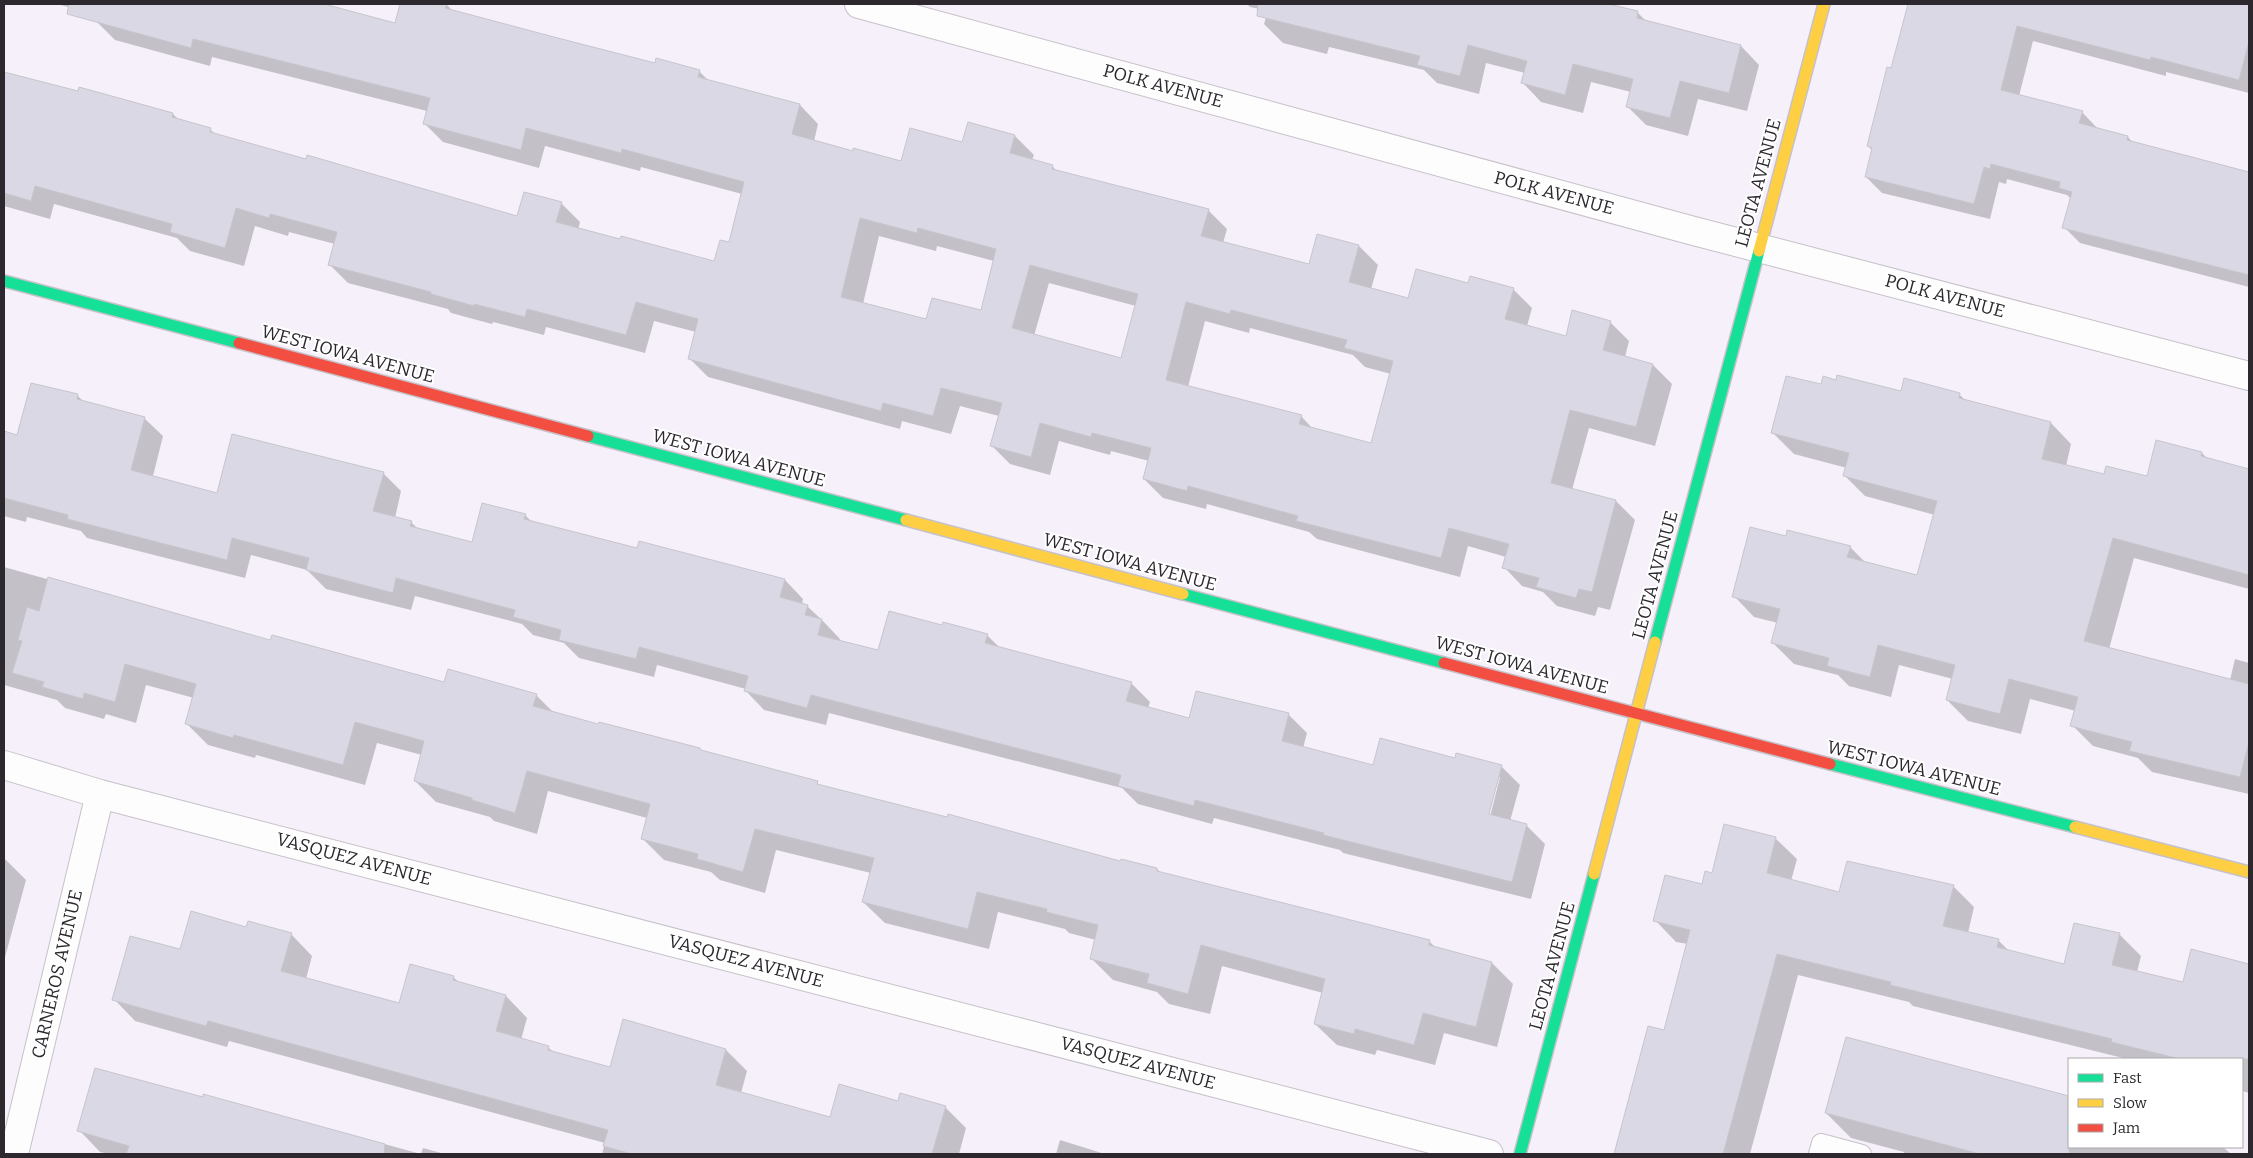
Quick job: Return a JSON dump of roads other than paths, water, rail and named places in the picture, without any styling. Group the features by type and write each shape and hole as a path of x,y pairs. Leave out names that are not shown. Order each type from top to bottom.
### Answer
{"street":[{"name":"POLK AVENUE","path":"860,4 1760,248 2249,376"},
{"name":"LEOTA AVENUE","path":"1520,1154 1824,4"},
{"name":"WEST IOWA AVENUE","path":"4,281 1637,713 2249,872"},
{"name":"VASQUEZ AVENUE","path":"4,765 100,794 1489,1154"},
{"name":"CARNEROS AVENUE","path":"14,1154 100,794"}],"lane":[{"path":"1818,1154 1821,1143 1862,1154"}]}
